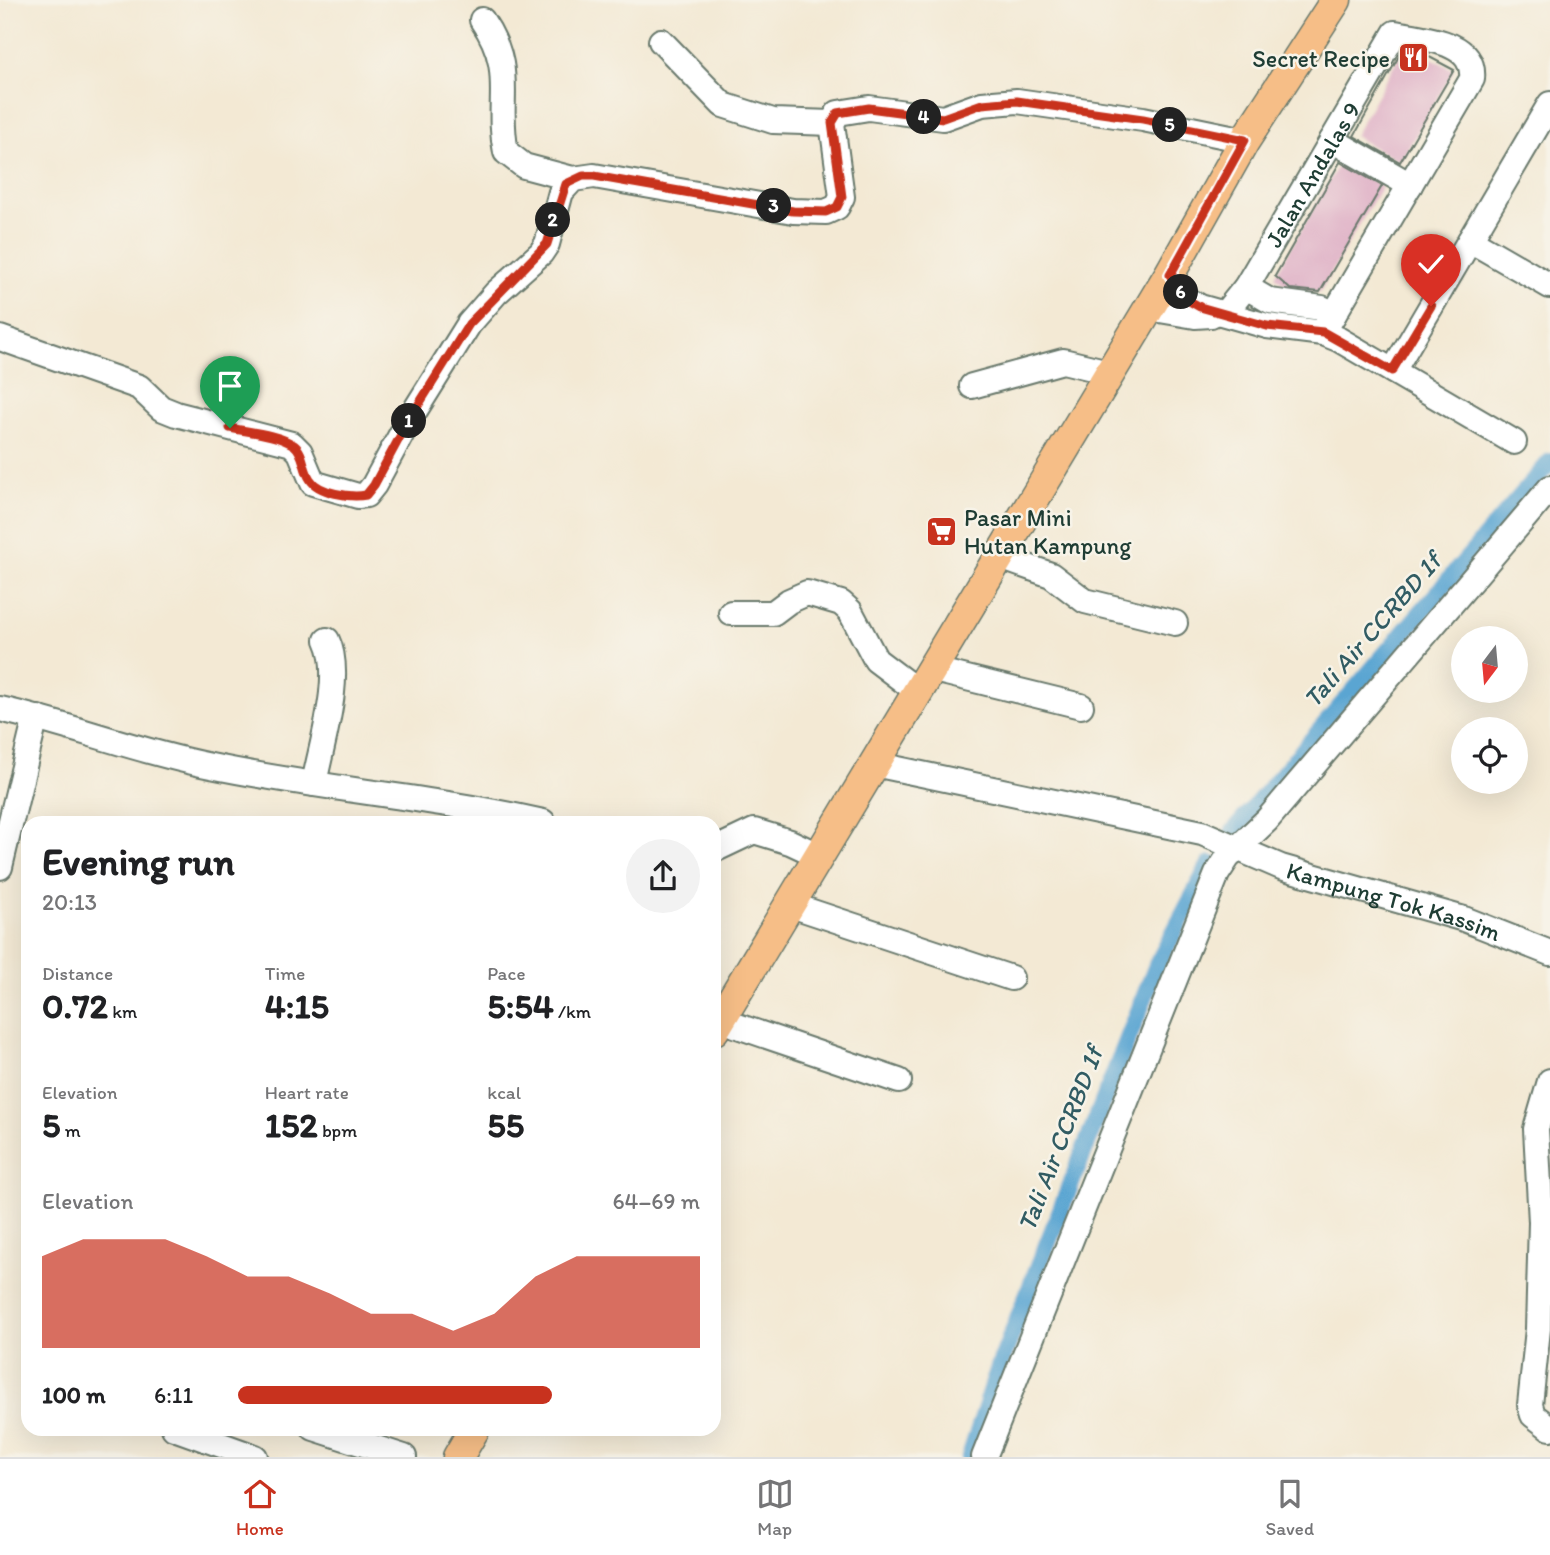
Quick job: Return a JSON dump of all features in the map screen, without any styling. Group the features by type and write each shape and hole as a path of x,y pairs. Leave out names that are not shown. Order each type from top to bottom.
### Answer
{"main road":[{"path":"721,1019 997,556 1170,275 1245,140 1336,0"},
{"path":"458,1457 470,1436"}],"street":[{"path":"482,20 498,48 503,67 506,152 524,166 573,179 594,176 793,211 826,212 837,207 842,197 832,123 838,113 854,108 943,118 982,104 1017,101 1143,119 1245,140"},
{"name":"Jalan Andalas 9","path":"1226,313 1246,286 1395,33 1462,51 1473,71 1472,79 1410,185"},
{"path":"661,41 723,105 773,121 832,123"},
{"path":"1392,371 1548,110"},
{"path":"1328,323 1410,185 1332,140"},
{"path":"0,338 139,387 161,408 176,414 292,444 300,452 313,483 346,495 366,495 469,324 547,244 561,192 573,179"},
{"path":"1470,240 1550,286"},
{"path":"1170,275 1186,299 1267,326 1328,323"},
{"path":"1246,286 1270,301 1322,308 1328,323 1392,371 1514,442"},
{"path":"1148,308 1195,316 1226,313"},
{"path":"972,386 1063,360 1110,372"},
{"path":"984,1457 1205,903 1228,857 1267,820 1550,488"},
{"path":"997,556 1051,575 1085,601 1175,623"},
{"path":"731,613 773,613 789,601 807,593 841,603 850,611 876,660 923,680 1081,706"},
{"path":"314,784 334,671 332,651 327,640"},
{"path":"0,709 35,724 163,756 314,784 411,796 512,816"},
{"path":"0,722 35,724"},
{"path":"0,867 35,724"},
{"name":"Kampung Tok Kassim","path":"874,764 1182,827 1281,867 1476,923 1550,953"},
{"path":"721,847 754,831 790,842 820,856"},
{"path":"791,905 1011,978"},
{"path":"721,1026 899,1081"},
{"path":"1550,1081 1536,1129 1541,1222 1538,1329 1530,1405 1533,1415 1550,1428"},
{"path":"196,1436 255,1457"},
{"path":"339,1436 404,1457"}],"building":[{"path":"1403,49 1420,52 1454,70 1400,162 1354,136"},
{"path":"1340,162 1382,186 1320,292 1290,289 1275,276"}],"waterway":[{"name":"Tali Air CCRBD 1f","path":"1233,832 1550,462"},
{"name":"Tali Air CCRBD 1f","path":"970,1457 999,1367 1157,965 1210,864"}],"place":[{"name":"Secret Recipe","path":"1413,58"},
{"name":"Pasar Mini Hutan Kampung","path":"941,531"}],"route":[{"path":"230,428 292,444 300,452 308,477 320,488 346,495 366,495 469,324 480,309 533,261 547,244 561,192 566,184 583,176 594,176 706,193 793,211 834,210 840,203 842,189 831,128 834,116 854,108 943,118 955,116 982,104 1017,101 1143,119 1245,140 1170,275 1186,299 1200,307 1267,326 1312,333 1323,332 1392,371 1431,306"}]}
